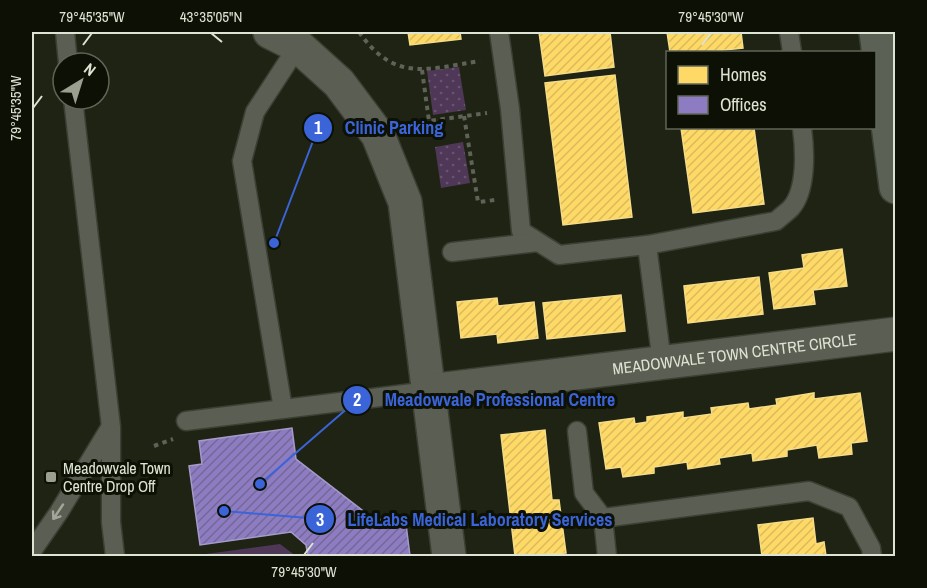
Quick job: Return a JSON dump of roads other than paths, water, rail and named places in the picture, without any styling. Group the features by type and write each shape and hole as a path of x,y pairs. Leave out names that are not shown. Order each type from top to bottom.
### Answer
{"street":[{"path":"876,32 896,187"},
{"path":"284,39 339,83 378,135 405,202 449,556"},
{"name":"MEADOWVALE TOWN CENTRE CIRCLE","path":"429,391 896,334"}],"lane":[{"path":"65,32 67,51"},
{"path":"499,32 510,109 521,231 559,255 647,245 776,221 792,207 800,190 804,143 802,129"},
{"path":"789,32 792,51"},
{"path":"284,39 255,112 242,161 284,409"},
{"path":"74,111 111,427 111,522 115,556"},
{"path":"452,252 538,242"},
{"path":"647,245 662,363"},
{"path":"186,421 429,391"},
{"path":"32,551 59,512 111,427"},
{"path":"577,431 584,493 603,518 607,556"},
{"path":"603,518 809,491 849,507 871,548 872,556"}],"place":[{"name":"Clinic Parking","path":"274,243"},
{"name":"Meadowvale Town Centre Drop Off","path":"51,477"},
{"name":"Meadowvale Professional Centre","path":"260,484"},
{"name":"LifeLabs Medical Laboratory Services","path":"224,511"}]}
